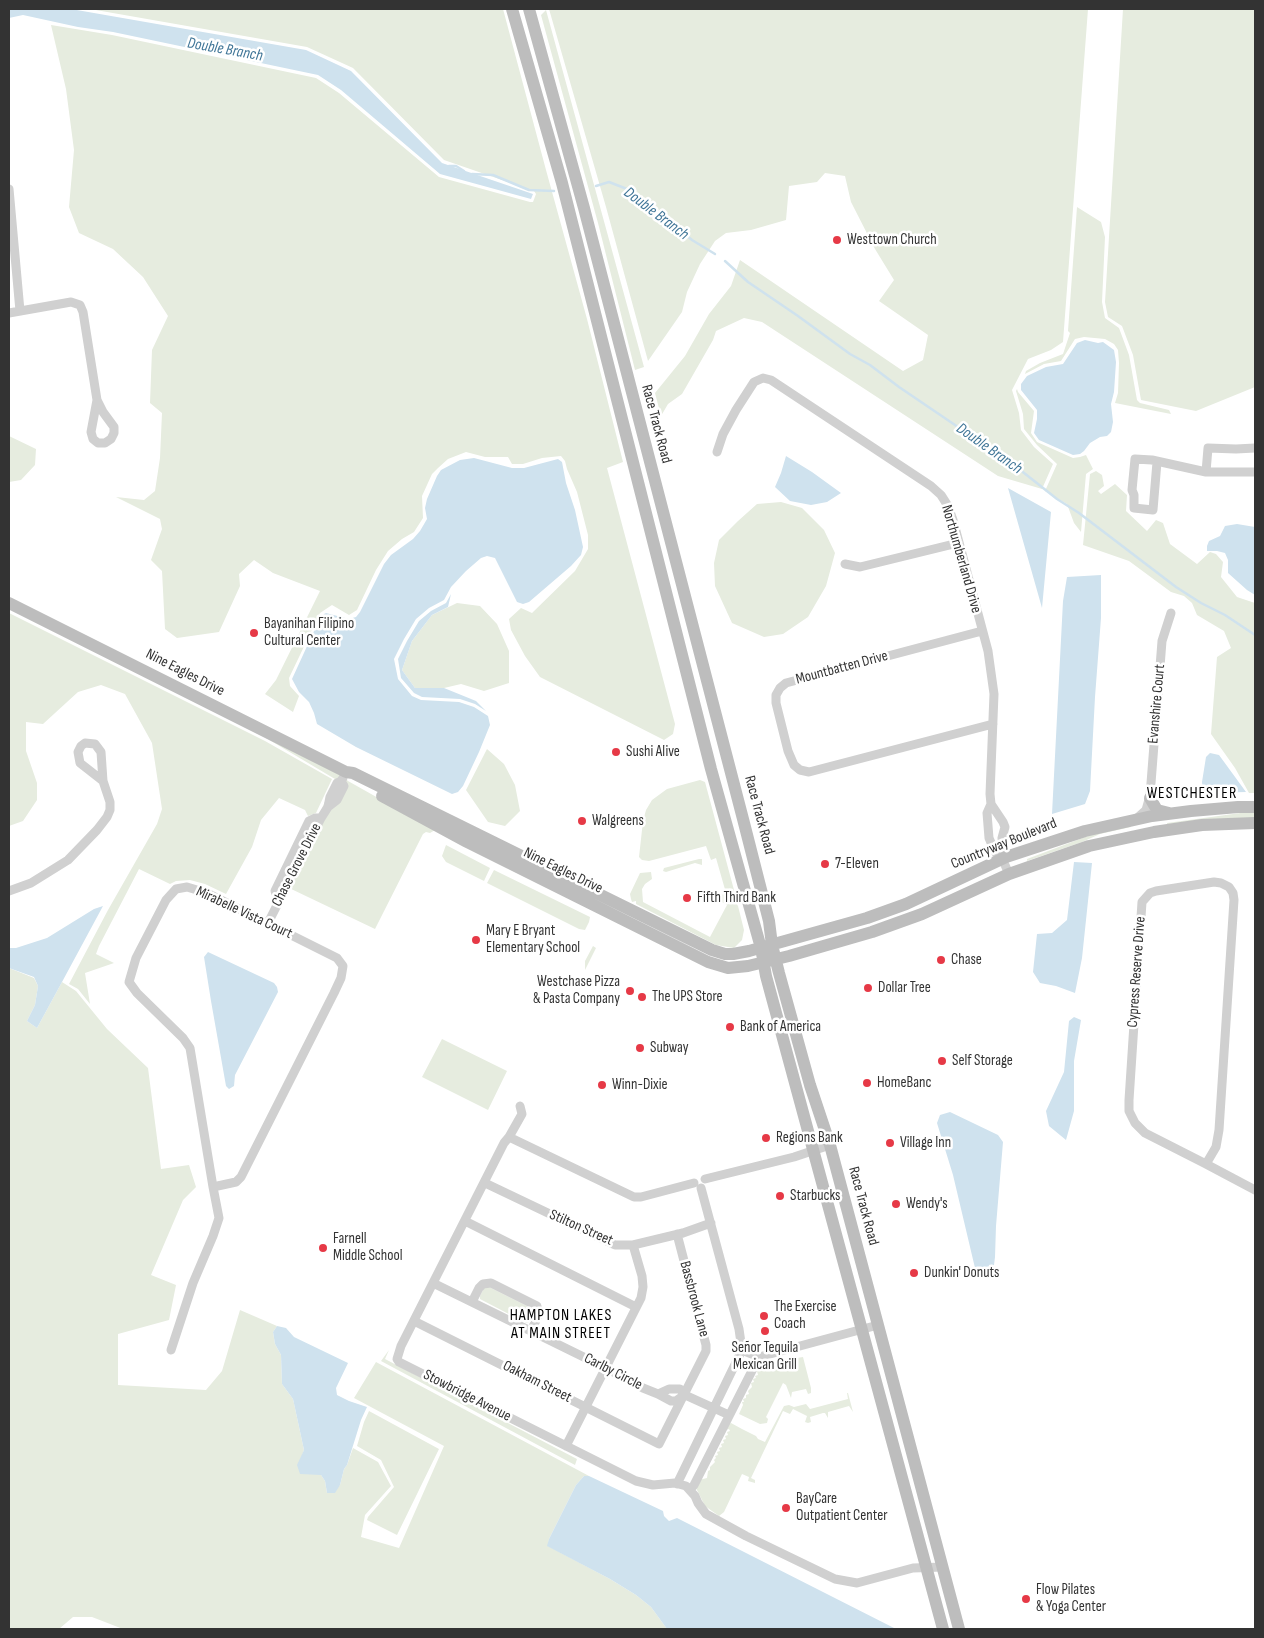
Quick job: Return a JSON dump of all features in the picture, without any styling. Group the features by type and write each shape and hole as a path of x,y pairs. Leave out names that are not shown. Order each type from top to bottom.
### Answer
{"main road":[{"name":"Race Track Road","path":"512,9 562,183 711,769 766,946 813,1150 943,1629"},
{"name":"Race Track Road","path":"529,9 584,208 743,818 769,921 766,946"},
{"path":"546,127 561,123"},
{"path":"614,390 630,385"},
{"name":"Nine Eagles Drive","path":"9,603 343,776 350,777 449,827 708,962 728,968 769,961"},
{"path":"723,744 711,769 722,782 732,813 739,818 743,818"},
{"path":"1150,797 1152,804 1157,810 1171,814"},
{"name":"Countryway Boulevard","path":"766,946 875,915 918,898 1001,857 1101,827 1152,816 1255,807"},
{"path":"1080,849 1097,839 1138,828 1152,816"},
{"name":"Countryway Boulevard","path":"769,961 842,942 918,915 1008,874 1080,849 1167,830 1202,825 1255,823"},
{"name":"Nine Eagles Drive","path":"449,827 712,950 733,954 766,946"},
{"path":"1008,874 1025,857 1074,840 1101,827"},
{"path":"918,915 934,902 995,872 1000,866 1001,857"},
{"name":"Race Track Road","path":"769,961 830,1145 959,1629"}],"street":[{"path":"9,189 20,311"},
{"path":"9,313 71,302 80,305 83,312 97,400"},
{"name":"Northumberland Drive","path":"717,452 723,434 754,382 763,378 771,380 931,486 941,495 948,506 988,651 994,694 990,794 991,804 1005,827 1002,838 1003,850 1001,857"},
{"path":"1206,472 1208,448 1255,448"},
{"path":"1157,462 1153,510 1134,508 1132,490 1135,459 1157,462 1206,472 1255,472"},
{"path":"846,564 860,567 958,543"},
{"name":"Evanshire Court","path":"1152,816 1150,797 1162,641 1171,613"},
{"name":"Mountbatten Drive","path":"982,631 786,683 776,695 776,703 788,751 794,765 800,770 808,772 993,724"},
{"name":"Chase Grove Drive","path":"268,923 279,901 275,891 309,821 321,818 328,807 337,800 344,786 343,776"},
{"path":"9,891 31,883 68,860 97,830 110,810 110,802 103,781"},
{"name":"Evanshire Court","path":"1134,819 1146,810 1150,797"},
{"name":"Northumberland Drive","path":"991,804 987,813 989,838 995,852 1001,857 1008,874"},
{"path":"1152,816 1158,826 1167,830"},
{"name":"Cypress Reserve Drive","path":"1206,1164 1216,1146 1219,1130 1234,900 1234,893 1229,887 1214,882 1156,891 1150,893 1142,902 1129,1111 1135,1123 1145,1133 1255,1190"},
{"name":"Mirabelle Vista Court","path":"170,1350 218,1218 190,1048 183,1038 137,993 129,982 132,965 166,900 176,889 192,888 207,893 337,958 343,966 341,978 241,1177 236,1182 213,1187"},
{"name":"Stowbridge Avenue","path":"521,1110 509,1137 504,1143 397,1353 397,1359 399,1362 645,1484 677,1484 686,1486 690,1490"},
{"path":"509,1137 634,1197 700,1183 830,1145"},
{"name":"Stilton Street","path":"485,1183 603,1241 615,1245 633,1245 677,1234 710,1223"},
{"path":"677,1484 742,1350 739,1329 700,1183"},
{"path":"465,1221 636,1307"},
{"name":"Bassbrook Lane","path":"659,1444 706,1351 677,1234"},
{"path":"566,1446 641,1298 643,1287 633,1245"},
{"path":"472,1302 479,1288 483,1284 491,1282 537,1306 538,1316 531,1331"},
{"name":"Carlby Circle","path":"434,1283 671,1401 676,1401 685,1395 730,1415"},
{"name":"Oakham Street","path":"414,1321 659,1444"},
{"path":"742,1350 759,1357 878,1325"},
{"path":"759,1357 690,1490 701,1508 712,1517 782,1554 841,1581 857,1583 913,1568 942,1567"}],"shaded area":[{"path":"90,9 503,9 587,319 623,462 607,468 675,724 673,734 664,740 540,677 525,656 511,630 509,619 521,608 532,613 575,571 588,549 588,535 577,492 565,461 561,456 542,458 523,464 512,464 508,457 485,457 466,452 448,459 438,468 432,474 422,496 423,518 414,532 388,551 376,570 357,610 349,615 332,605 320,613 289,678 290,686 299,696 293,712 265,694 276,680 320,591 273,573 254,560 239,574 240,586 219,632 177,638 165,629 162,571 151,560 162,529 160,519 116,497 144,500 155,491 160,458 162,413 150,403 152,350 168,316 143,277 113,249 79,233 69,207 74,150 66,89 51,25 112,35 316,78 339,93 439,177 530,202 533,202 536,194 534,191 444,160 353,68 307,47"},
{"path":"549,9 1088,9 1063,342 1051,350 1028,359 1012,390 1019,413 1021,430 1034,447 1053,464 1042,489 998,476 762,322 744,318 716,331 713,340 682,394 668,404 661,416 655,393 685,356 709,314 731,286 740,260 903,371 923,360 928,335 879,301 894,280 875,249 851,202 845,176 825,173 817,182 789,186 786,220 751,230 726,233 715,241 700,264 687,292 682,312 648,361"},
{"path":"1123,9 1255,9 1255,387 1196,411 1141,400 1133,355 1122,326 1108,317 1105,302"},
{"path":"546,10 644,367 635,370 598,223 541,15"},
{"path":"1077,207 1101,222 1105,237 1102,302 1105,318 1119,328 1129,355 1137,400 1140,403 1169,410 1171,414 1115,403 1118,393 1118,350 1114,344 1105,339 1084,337 1075,339 1061,361 1044,364 1025,374 1026,371 1040,363 1063,354 1070,333 1068,331"},
{"path":"1017,389 1034,411 1031,433 1037,442 1073,458 1086,455 1093,469 1086,474 1081,532 1074,523 1067,504 1045,491 1057,464 1037,445 1024,429 1023,414"},
{"path":"9,436 36,449 35,465 21,480 9,482"},
{"path":"1096,471 1102,475 1104,486 1098,491 1101,494 1115,484 1127,495 1126,511 1147,531 1156,520 1163,523 1170,544 1197,564 1210,552 1216,554 1223,562 1221,577 1237,597 1255,603 1255,793 1249,793 1235,768 1211,734 1217,657 1231,648 1224,631 1197,615 1192,603 1184,596 1171,592 1129,561 1083,545 1090,474"},
{"path":"781,502 802,508 824,530 835,553 826,586 808,617 783,634 764,637 732,623 715,586 714,563 719,540 738,521 757,504"},
{"path":"457,603 480,606 497,624 509,651 509,683 484,691 461,684 444,688 415,688 402,670 412,641 432,615"},
{"path":"9,613 265,741 332,779 316,813 308,816 305,810 279,798 261,820 252,847 226,894 205,884 190,880 176,881 170,884 139,869 96,954 114,963 85,973 90,1004 78,989 69,984 157,824 162,809 152,743 125,694 101,685 78,692 43,724 26,722 26,751 37,783 37,800 23,821 9,826"},
{"path":"266,738 341,774 348,781 435,830 423,834 375,929 287,887 335,779"},
{"path":"487,749 504,764 515,785 520,811 505,826 488,822 466,790"},
{"path":"700,780 705,782 734,890 734,899 738,906 744,930 742,940 734,948 716,945 636,904 636,901 632,902 631,899 630,894 640,873 651,872 652,879 642,889 643,902 710,937 727,905 722,902 721,895 726,893 716,858 711,860 706,846 649,861 642,860 639,857 643,821 646,810 652,800 667,789"},
{"path":"1255,811 1255,818 1167,825 1167,823"},
{"path":"1131,825 1131,827 1100,834 1027,861 1027,859 1093,834"},
{"path":"446,845 490,868 484,881 446,862 442,856"},
{"path":"702,859 702,865 695,863 666,872 663,871 664,868"},
{"path":"494,870 590,917 585,930 579,929 487,883"},
{"path":"593,946 596,948 585,970 585,961"},
{"path":"9,968 34,978 38,986 35,1005 27,1021 37,1028 62,982 76,991 107,1029 148,1068 161,1169 189,1165 196,1187 183,1200 151,1275 176,1285 169,1320 118,1334 118,1385 206,1390 222,1371 240,1310 277,1326 273,1332 275,1344 281,1355 282,1384 293,1399 304,1450 300,1461 321,1475 325,1481 327,1493 340,1485 344,1469 353,1448 378,1462 391,1486 365,1515 361,1537 399,1548 444,1446 354,1398 376,1362 589,1476 584,1476 576,1485 549,1539 548,1546 636,1595 651,1607 667,1629 123,1629 92,1617 73,1617 59,1629 9,1629"},
{"path":"442,1039 507,1071 488,1110 422,1077"},
{"path":"489,1287 533,1309 535,1313 530,1322 526,1323 480,1299 484,1288"},
{"path":"389,1350 385,1359 577,1459 575,1465 381,1361"},
{"path":"794,1357 803,1357 811,1393 808,1394 806,1389 792,1392 791,1398 786,1385 783,1383 766,1417 768,1419 767,1423 760,1424 739,1414 743,1405 742,1402 744,1402 743,1399 749,1394 748,1391 752,1387 751,1383 754,1382 755,1376 758,1375 757,1371 761,1370 765,1362 771,1365 773,1363 776,1364 777,1361 784,1362 785,1359 792,1359"},
{"path":"847,1393 853,1412 849,1406 828,1412 828,1418 825,1413 810,1417 811,1422 808,1423 805,1422 807,1416 793,1409 790,1414 783,1411 751,1478 755,1480 755,1483 748,1481 749,1477 742,1474 724,1512 719,1516 705,1506 696,1488 699,1480 707,1478 710,1467 715,1462 715,1456 720,1451 719,1448 722,1447 721,1444 724,1443 723,1440 726,1439 725,1436 728,1435 727,1432 730,1431 729,1429 726,1430 729,1424 731,1423 765,1442 784,1406 794,1407 806,1404 810,1409 848,1399"},
{"path":"369,1411 439,1449 397,1535 367,1520 394,1487 381,1460 357,1446"}],"water":[{"path":"9,9 71,9 306,50 351,71 442,163 533,194 531,199 440,174 341,90 318,75 23,15 9,18"},
{"path":"1085,340 1098,343 1103,342 1114,350 1116,362 1114,392 1111,404 1113,422 1111,432 1107,436 1100,437 1090,443 1080,454 1073,455 1039,440 1034,433 1037,410 1021,390 1021,384 1027,376 1046,367 1063,364 1077,343"},
{"path":"786,456 841,493 827,502 811,505 790,501 775,487"},
{"path":"474,458 512,468 524,468 558,459 562,462 583,547 581,555 571,566 529,602 523,604 517,602 495,558 487,556 481,558 451,587 444,600 429,608 416,619 404,639 394,659 398,679 412,696 421,700 459,702 474,707 488,716 490,725 479,752 463,786 458,792 452,794 356,747 317,724 309,702 299,692 292,679 324,614 349,619 356,617 384,564 391,555 413,539 420,531 427,519 425,508 427,499 441,470 460,460"},
{"path":"1008,488 1051,512 1042,608"},
{"path":"1237,524 1255,527 1255,595 1228,573 1228,560 1225,553 1207,551 1209,541 1220,536 1225,526"},
{"path":"1101,575 1101,618 1090,791 1085,804 1052,814 1063,601 1067,577"},
{"path":"451,594 448,607 432,615 412,641 402,670 415,688 444,688 476,701 486,711 475,704 460,699 422,697 414,693 401,678 398,659 407,641 419,621 431,611 446,603"},
{"path":"1210,753 1219,755 1246,792 1203,793 1202,782 1206,757"},
{"path":"1074,862 1092,863 1082,958 1075,993 1056,986 1040,983 1033,972 1037,934 1052,933 1067,920"},
{"path":"103,906 37,1028 27,1021 35,1005 38,986 34,977 9,968 9,948 16,948 47,938 94,909"},
{"path":"208,952 274,983 278,992 235,1075 234,1086 229,1089 226,1086 204,957"},
{"path":"1074,1017 1081,1020 1074,1061 1074,1111 1066,1140 1049,1126 1046,1111 1064,1072 1069,1021"},
{"path":"950,1112 998,1135 1003,1142 995,1257 994,1265 988,1271 980,1271 975,1268 953,1175 937,1123 940,1115"},
{"path":"277,1326 286,1328 294,1337 348,1363 336,1388 337,1395 367,1407 340,1485 335,1493 327,1493 325,1481 321,1475 300,1474 297,1465 304,1450 293,1399 282,1384 281,1355 275,1344 273,1332"},
{"path":"584,1476 589,1476 663,1511 664,1516 669,1521 677,1518 896,1629 667,1629 651,1607 636,1595 547,1546 576,1485"}],"waterway":[{"name":"Double Branch","path":"449,166 456,166 464,171"},
{"name":"Double Branch","path":"472,174 493,175 529,190 554,191"},
{"name":"Double Branch","path":"596,186 609,182 627,189 635,201 661,215 692,240 715,254"},
{"name":"Double Branch","path":"725,261 748,282 850,354 870,365 899,387 1014,465 1176,587 1225,615 1255,635"}],"place":[{"name":"Westtown Church","path":"837,240"},
{"name":"Bayanihan Filipino Cultural Center","path":"254,633"},
{"name":"Sushi Alive","path":"616,752"},
{"name":"Walgreens","path":"582,821"},
{"name":"7-Eleven","path":"825,864"},
{"name":"Fifth Third Bank","path":"687,898"},
{"name":"Mary E Bryant Elementary School","path":"476,940"},
{"name":"Chase","path":"941,960"},
{"name":"Dollar Tree","path":"868,988"},
{"name":"Westchase Pizza & Pasta Company","path":"630,991"},
{"name":"The UPS Store","path":"642,997"},
{"name":"Bank of America","path":"730,1027"},
{"name":"Subway","path":"640,1048"},
{"name":"Self Storage","path":"942,1061"},
{"name":"HomeBanc","path":"867,1083"},
{"name":"Winn-Dixie","path":"602,1085"},
{"name":"Regions Bank","path":"766,1138"},
{"name":"Village Inn","path":"890,1143"},
{"name":"Starbucks","path":"780,1196"},
{"name":"Wendy's","path":"896,1204"},
{"name":"Farnell Middle School","path":"323,1248"},
{"name":"Dunkin' Donuts","path":"914,1273"},
{"name":"The Exercise Coach","path":"764,1316"},
{"name":"Señor Tequila Mexican Grill","path":"765,1331"},
{"name":"BayCare Outpatient Center","path":"786,1508"},
{"name":"Flow Pilates & Yoga Center","path":"1026,1599"}],"district":[{"name":"WESTCHESTER","path":"1192,794"},
{"name":"HAMPTON LAKES AT MAIN STREET","path":"561,1325"}]}
